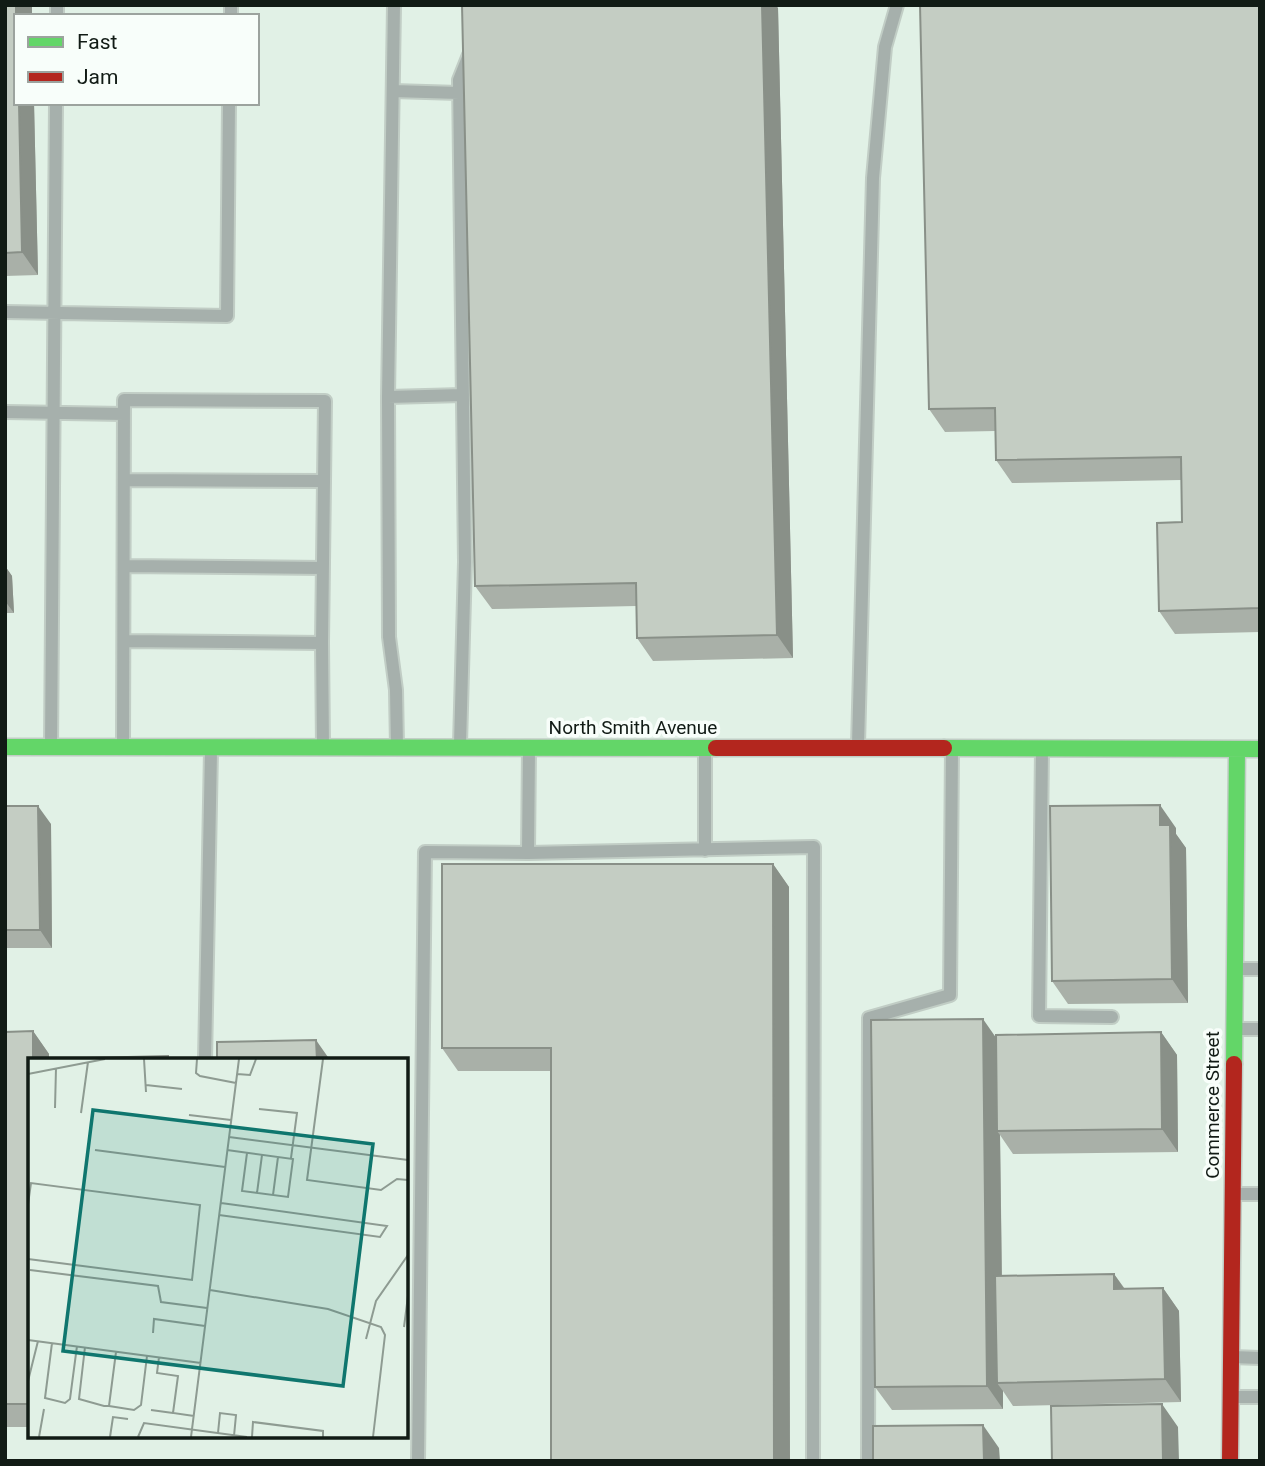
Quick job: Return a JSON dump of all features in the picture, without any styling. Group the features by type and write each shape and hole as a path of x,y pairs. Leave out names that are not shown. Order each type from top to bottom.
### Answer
{"main road":[{"name":"North Smith Avenue","path":"5,747 1260,750"},
{"name":"Commerce Street","path":"1230,1461 1237,749"}],"lane":[{"path":"394,5 388,397 389,637 396,690 397,747"},
{"path":"858,749 873,178 885,47 897,5"},
{"path":"460,747 465,562 459,80 469,58 470,45"},
{"path":"393,91 459,93"},
{"path":"51,747 56,105"},
{"path":"5,312 227,316 229,105"},
{"path":"388,397 463,395"},
{"path":"123,747 124,400 325,401 323,747"},
{"path":"5,412 124,414"},
{"path":"124,480 324,481"},
{"path":"124,566 323,568"},
{"path":"124,641 322,643"},
{"path":"205,1058 211,747"},
{"path":"528,853 529,748"},
{"path":"705,748 705,850"},
{"path":"868,1461 870,1018 950,995 952,749"},
{"path":"1042,749 1039,1016 1112,1017"},
{"path":"418,1461 425,852 528,853 814,847 813,1461"},
{"path":"1234,969 1260,969"},
{"path":"1234,1029 1260,1029"},
{"path":"1233,1194 1260,1194"},
{"path":"1231,1357 1260,1358"},
{"path":"1231,1397 1260,1397"}],"building":[{"path":"5,5 16,5 14,105 19,105 22,252 5,253"},
{"path":"462,5 762,5 777,635 637,638 636,583 475,586"},
{"path":"920,5 1260,5 1260,608 1159,611 1157,523 1182,522 1181,457 996,460 995,408 929,409"},
{"path":"1160,805 1160,825 1170,825 1172,979 1052,981 1050,806"},
{"path":"5,806 38,806 40,930 5,930"},
{"path":"442,864 773,864 774,1461 551,1461 551,1048 442,1048"},
{"path":"983,1019 987,1386 875,1387 871,1020"},
{"path":"33,1031 33,1058 28,1058 28,1404 5,1404 5,1032"},
{"path":"1161,1032 1162,1129 997,1131 996,1035"},
{"path":"316,1040 317,1058 217,1058 217,1042"},
{"path":"168,1056 168,1058 87,1058"},
{"path":"1114,1274 1114,1289 1163,1288 1165,1379 997,1383 995,1276"},
{"path":"1162,1404 1163,1461 1052,1461 1051,1406"},
{"path":"983,1425 984,1461 873,1461 873,1426"}],"traffic: fast":[{"path":"5,747 716,748"},
{"path":"944,748 1260,749"},
{"path":"1234,1064 1237,749"}],"traffic: jam":[{"path":"716,748 944,748"},
{"path":"1230,1461 1234,1064"}]}
